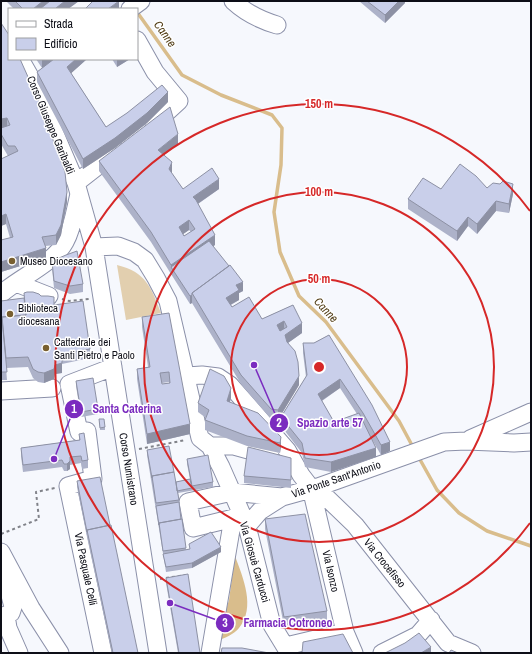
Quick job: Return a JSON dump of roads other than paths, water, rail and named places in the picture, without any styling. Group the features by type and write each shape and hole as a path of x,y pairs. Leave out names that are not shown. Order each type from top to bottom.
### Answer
{"street":[{"path":"233,1 240,8 260,20 277,25"},
{"path":"1,294 52,257 65,242 72,222 78,188 135,138 160,120 178,101 155,72 138,42"},
{"name":"Corso Giuseppe Garibaldi","path":"21,60 38,76 78,188"},
{"name":"Corso Numistrano","path":"78,188 94,248 158,653"},
{"name":"Via Giosuè Carducci","path":"94,248 118,246 134,252 145,260 168,301 187,376 200,438 210,446 232,492 272,624 287,650"},
{"path":"16,282 49,296"},
{"name":"Via Pasquale Celli","path":"103,653 68,486 93,479 88,431 78,432 69,384 113,367"},
{"name":"Via Crocefisso","path":"187,376 202,375 218,377 230,385 287,450 301,475 355,524 431,620 445,648"},
{"path":"1,391 52,388"},
{"path":"466,441 531,412"},
{"name":"Via Ponte Sant'Antonio","path":"282,497 315,488 444,442 466,441 514,444 531,442"},
{"path":"210,446 234,446 293,462"},
{"name":"Via Isonzo","path":"315,488 345,632 354,653"},
{"path":"232,492 282,497 241,520 193,528 188,502 232,492"},
{"path":"210,653 241,520"},
{"path":"1,552 31,608 60,653"},
{"path":"1,560 13,607 11,613 3,616 19,653"},
{"path":"382,653 418,635 431,620"},
{"path":"287,650 345,632"},
{"path":"445,648 472,653"}],"waterway":[{"name":"Canne","path":"138,13 182,75 221,95 272,115 282,128 281,165 274,212 280,252 299,296 326,322 399,421 414,449"},
{"name":"Canne","path":"418,456 437,490 459,513 487,531 531,546"}],"place":[{"name":"Museo Diocesano","path":"12,261"},
{"name":"Biblioteca diocesana","path":"10,314"},
{"name":"Cattedrale dei Santi Pietro e Paolo","path":"46,348"},
{"name":"Spazio arte 57","path":"254,365"},
{"name":"Santa Caterina","path":"54,459"},
{"name":"Farmacia Cotroneo","path":"170,603"}]}
